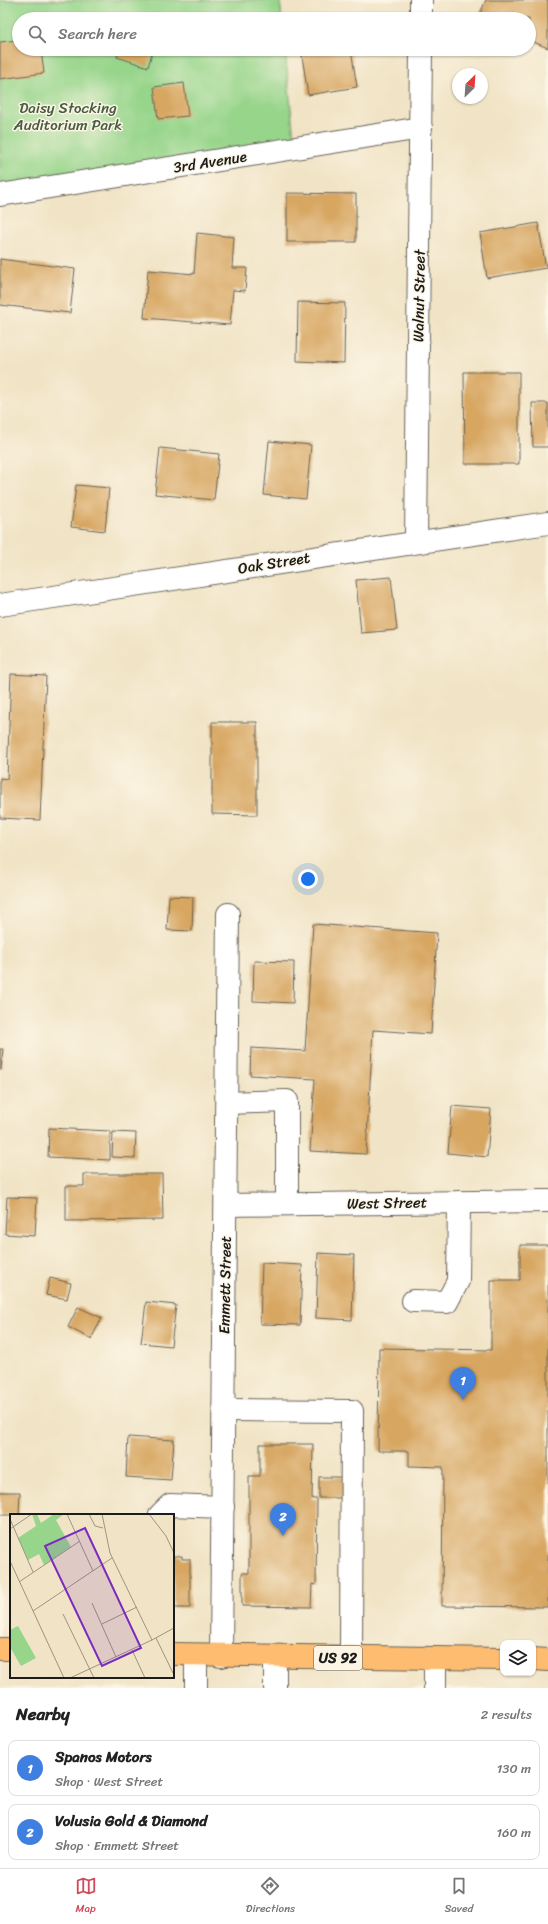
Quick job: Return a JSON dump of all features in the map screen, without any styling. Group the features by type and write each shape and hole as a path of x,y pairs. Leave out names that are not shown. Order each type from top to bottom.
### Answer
{"main road":[{"name":"US 92","path":"174,1654 275,1657 500,1659"},
{"path":"536,1660 548,1660"}],"street":[{"path":"421,0 421,12"},
{"name":"Walnut Street","path":"416,542 421,56"},
{"name":"3rd Avenue","path":"0,195 421,128"},
{"name":"Oak Street","path":"0,605 548,522"},
{"name":"Emmett Street","path":"221,1656 228,914"},
{"path":"227,1103 287,1101 287,1204"},
{"name":"West Street","path":"226,1205 548,1201"},
{"path":"413,1301 446,1302 458,1281 459,1202"},
{"path":"224,1410 352,1411 351,1658"},
{"path":"161,1514 170,1505 223,1507"},
{"path":"196,1655 196,1688"},
{"path":"275,1657 275,1688"},
{"path":"435,1659 435,1688"}],"green space":[{"name":"Daisy Stocking Auditorium Park","path":"0,0 280,0 281,12 12,12 12,56 286,56 295,149 0,195"}],"building":[{"path":"486,0 548,0 548,48 536,43 536,12 481,12"},
{"path":"12,41 12,56 42,56 44,73 0,79 0,42"},
{"path":"117,56 151,56 148,67"},
{"path":"302,56 352,56 357,87 308,95"},
{"path":"184,83 188,116 158,119 154,87"},
{"path":"287,193 356,194 356,242 287,242"},
{"path":"538,223 546,268 487,278 480,233"},
{"path":"197,233 234,237 232,268 247,268 245,291 233,290 230,325 144,318 148,270 194,274"},
{"path":"0,259 75,269 70,313 0,305"},
{"path":"298,302 345,303 344,363 297,361"},
{"path":"464,372 519,372 519,464 465,464"},
{"path":"532,403 548,403 548,447 533,447"},
{"path":"269,441 311,445 306,499 264,495"},
{"path":"160,448 219,454 214,500 155,494"},
{"path":"76,485 109,488 105,531 71,527"},
{"path":"391,577 397,630 361,633 356,580"},
{"path":"11,674 46,676 40,820 0,818 0,778 7,779"},
{"path":"212,722 257,722 257,815 212,814"},
{"path":"169,896 193,897 192,931 167,930"},
{"path":"313,924 437,933 431,1034 373,1030 366,1154 310,1151 315,1079 250,1075 251,1048 305,1051"},
{"path":"254,961 294,962 293,1003 253,1001"},
{"path":"0,1049 3,1049 1,1070 0,1070"},
{"path":"452,1106 491,1109 487,1157 448,1153"},
{"path":"49,1128 110,1131 110,1160 48,1157"},
{"path":"113,1132 136,1133 135,1158 112,1157"},
{"path":"84,1174 162,1174 163,1220 66,1221 66,1186 84,1186"},
{"path":"7,1197 37,1198 35,1236 5,1234"},
{"path":"520,1245 548,1245 548,1607 442,1606 443,1467 409,1466 409,1451 378,1451 379,1348 491,1350 491,1280 520,1280"},
{"path":"318,1253 354,1255 352,1320 316,1318"},
{"path":"262,1263 302,1265 300,1325 260,1324"},
{"path":"50,1278 71,1283 67,1299 46,1295"},
{"path":"146,1302 176,1305 171,1346 141,1343"},
{"path":"78,1307 102,1318 91,1339 68,1327"},
{"path":"128,1437 174,1440 171,1480 126,1477"},
{"path":"260,1444 313,1444 312,1499 317,1499 316,1585 312,1584 311,1607 242,1606 242,1573 249,1573 249,1476 260,1476"},
{"path":"319,1477 345,1477 345,1498 319,1498"},
{"path":"0,1492 20,1492 19,1514 0,1515"},
{"path":"174,1556 182,1556 182,1559 190,1559 190,1608 174,1608"}],"place":[{"name":"Spanos Motors","path":"463,1400"},
{"name":"Volusia Gold & Diamond","path":"283,1536"}]}
